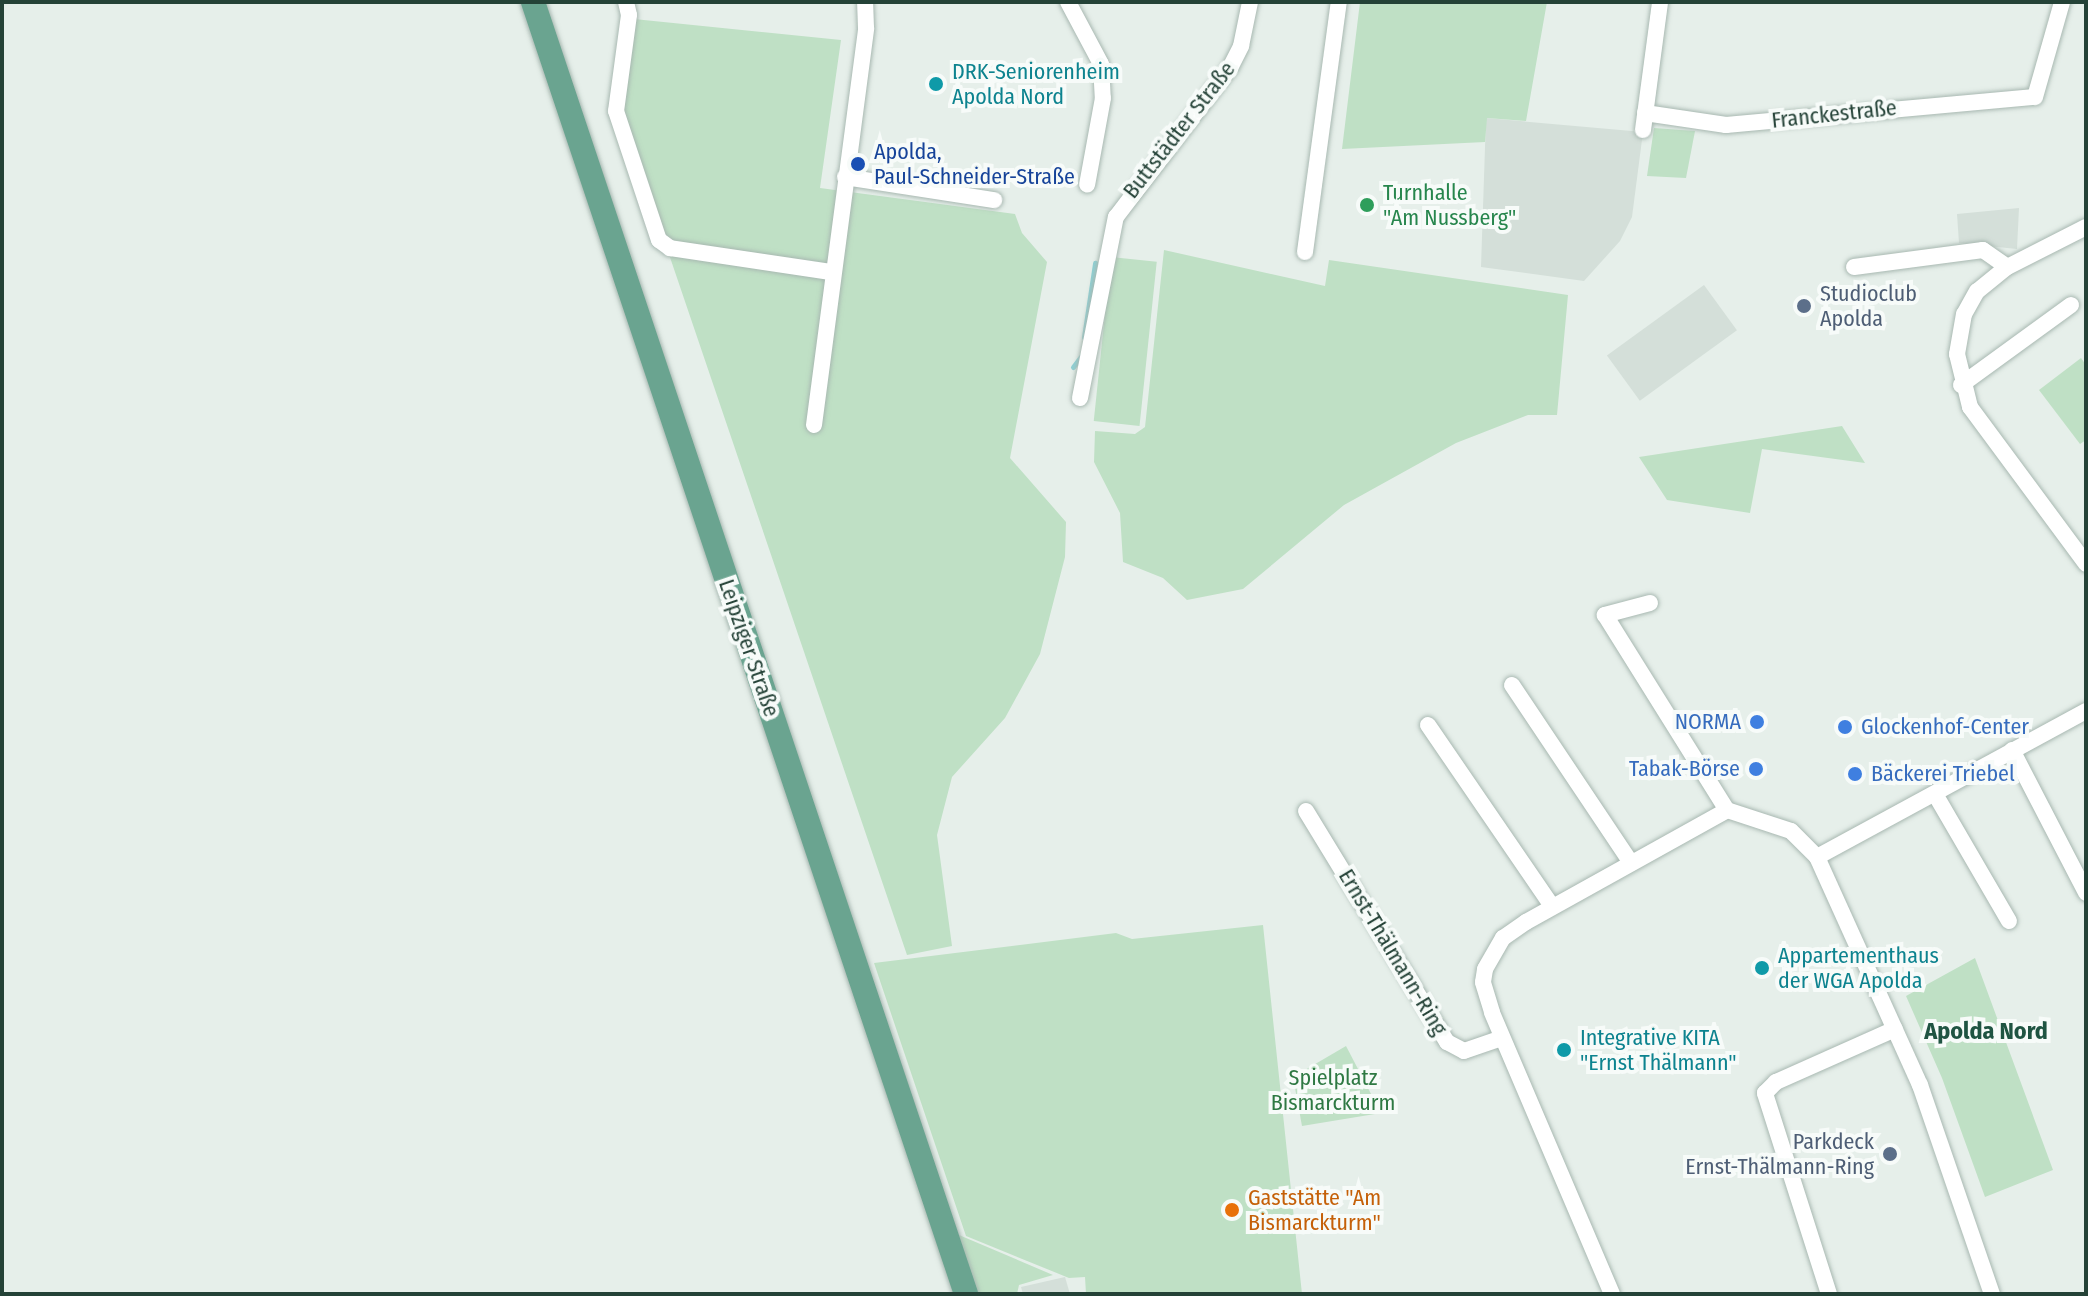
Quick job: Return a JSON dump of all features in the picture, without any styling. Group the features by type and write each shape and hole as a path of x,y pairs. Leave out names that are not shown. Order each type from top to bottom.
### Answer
{"main road":[{"name":"Leipziger Straße","path":"533,2 966,1294"}],"street":[{"path":"626,2 629,15 616,111 659,240 670,248 831,272"},
{"path":"814,425 831,272 866,28 865,2"},
{"path":"1068,2 1101,64 1103,98 1087,185"},
{"name":"Buttstädter Straße","path":"1080,398 1116,217 1230,68 1241,46 1250,2"},
{"path":"1305,252 1339,2"},
{"name":"Franckestraße","path":"1660,2 1644,121 1726,125 2035,97 2062,2"},
{"path":"845,177 994,200"},
{"path":"2086,227 2007,267 1977,291 1964,314 1957,354 1961,385 1970,407 2086,564"},
{"path":"1854,267 1983,250 2007,267"},
{"path":"1961,385 2071,305"},
{"path":"1650,603 1605,615 1727,810 1791,831 1817,857 1895,1029 1951,1169 1992,1294"},
{"path":"1512,685 1631,863"},
{"path":"1817,857 2086,711"},
{"path":"1428,725 1552,906"},
{"path":"2012,750 2086,893"},
{"path":"1935,794 2009,921"},
{"path":"1612,1294 1502,1038 1483,982 1490,954 1503,938 1552,906 1727,810"},
{"name":"Ernst-Thälmann-Ring","path":"1306,811 1447,1042 1464,1051 1502,1038"},
{"path":"1829,1294 1765,1093 1776,1082 1895,1029"}],"shaded area":[{"path":"1486,118 1643,132 1632,217 1620,241 1584,281 1481,267"},
{"path":"2019,208 2017,249 1959,243 1957,214"},
{"path":"1704,285 1737,330 1640,401 1607,356"},
{"path":"1065,1277 1070,1294 1023,1294 1021,1287"}],"green space":[{"path":"1360,2 1547,2 1526,121 1487,118 1485,142 1342,149"},
{"path":"634,19 841,40 820,188 1015,214 1022,233 1047,262 1010,458 1066,522 1065,557 1040,654 1005,718 952,777 937,835 952,946 907,955 622,116"},
{"path":"1654,128 1695,131 1686,178 1647,176"},
{"path":"1164,250 1325,286 1329,260 1568,295 1557,415 1528,415 1456,443 1344,505 1243,589 1187,600 1163,578 1123,562 1120,513 1094,462 1095,431 1135,434 1145,427"},
{"path":"1111,257 1157,262 1140,426 1094,421"},
{"path":"2081,358 2086,365 2086,440 2080,444 2039,390"},
{"path":"1842,426 1865,463 1762,449 1750,513 1667,500 1639,457"},
{"path":"1263,925 1302,1294 1086,1294 1085,1277 1069,1278 966,1236 874,963 1116,933 1132,939"},
{"path":"1975,958 2053,1170 1985,1197 1942,1078 1906,996"},
{"name":"Spielplatz Bismarckturm","path":"1346,1046 1381,1113 1302,1126 1293,1077"},
{"path":"959,1235 1053,1275 1019,1285 1017,1294 977,1294"}],"waterway":[{"path":"1084,337 1095,263"},
{"path":"1073,367 1082,355"}],"place":[{"name":"DRK-Seniorenheim Apolda Nord","path":"936,84"},
{"name":"Apolda, Paul-Schneider-Straße","path":"858,164"},
{"name":"Turnhalle \"Am Nussberg\"","path":"1367,205"},
{"name":"Studioclub Apolda","path":"1804,306"},
{"name":"NORMA","path":"1757,722"},
{"name":"Glockenhof-Center","path":"1845,727"},
{"name":"Tabak-Börse","path":"1756,769"},
{"name":"Bäckerei Triebel","path":"1855,774"},
{"name":"Appartementhaus der WGA Apolda","path":"1762,968"},
{"name":"Integrative KITA \"Ernst Thälmann\"","path":"1564,1050"},
{"name":"Parkdeck Ernst-Thälmann-Ring","path":"1890,1154"},
{"name":"Gaststätte \"Am Bismarckturm\"","path":"1232,1210"}],"district":[{"name":"Apolda Nord","path":"1986,1032"}]}
